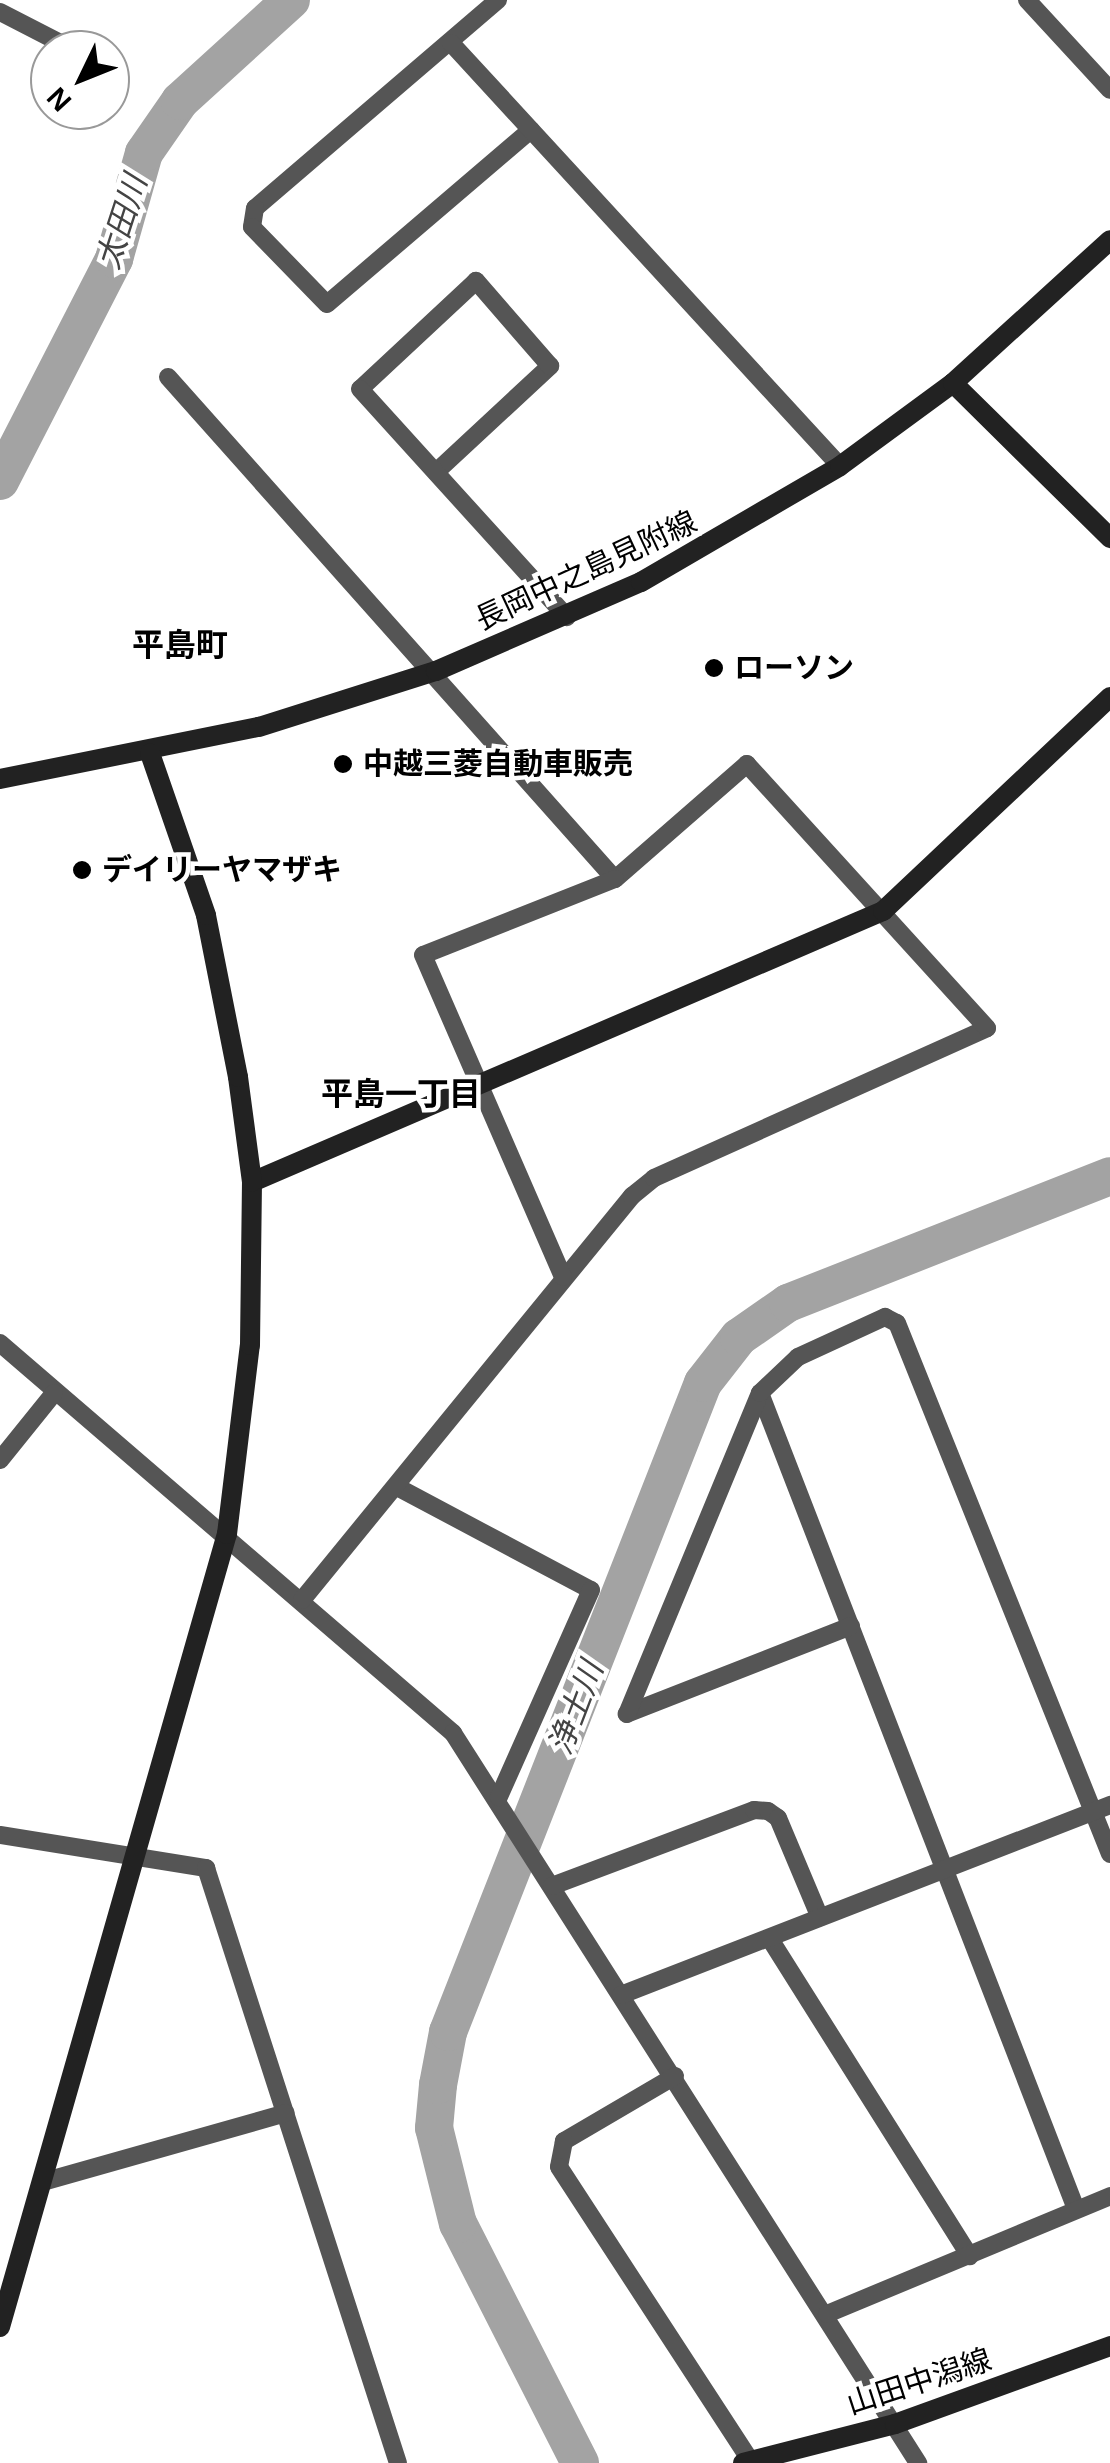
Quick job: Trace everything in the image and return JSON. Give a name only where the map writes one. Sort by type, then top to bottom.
[{"type":"street","points":[[498,0],[255,208],[252,228],[327,304],[531,130]]},
{"type":"street","points":[[1034,2],[1110,90]]},
{"type":"street","points":[[0,12],[34,30]]},
{"type":"street","points":[[451,43],[840,466]]},
{"type":"street","name":"長岡中之島見附線","points":[[0,779],[150,753],[259,728],[436,671],[566,617],[714,544],[840,466],[953,383],[1110,240]]},
{"type":"street","points":[[436,472],[550,366],[476,282],[360,389],[566,617]]},
{"type":"street","points":[[168,376],[436,671],[615,880]]},
{"type":"street","points":[[953,383],[1110,538]]},
{"type":"street","points":[[252,1182],[883,911],[1110,697]]},
{"type":"street","points":[[0,2327],[46,2181],[132,1858],[226,1534],[250,1346],[252,1182],[206,914],[150,753]]},
{"type":"street","points":[[302,1600],[400,1488],[563,1278],[654,1178],[987,1028],[747,764],[615,880],[423,955],[563,1278]]},
{"type":"street","points":[[850,1626],[626,1714],[760,1393],[774,1374],[871,1319],[897,1323],[1102,1808],[1110,1854]]},
{"type":"street","points":[[0,1343],[54,1393],[226,1534],[452,1733],[499,1798],[918,2463]]},
{"type":"street","points":[[0,1460],[54,1393]]},
{"type":"street","points":[[760,1393],[1076,2209]]},
{"type":"street","points":[[400,1488],[590,1590],[499,1798]]},
{"type":"street","points":[[621,1995],[1102,1808]]},
{"type":"street","points":[[549,1881],[754,1810],[768,1811],[778,1818],[820,1918]]},
{"type":"street","points":[[0,1835],[206,1868],[398,2463]]},
{"type":"street","points":[[770,1940],[970,2256]]},
{"type":"street","points":[[675,2076],[564,2140],[559,2167],[751,2462]]},
{"type":"street","points":[[46,2181],[286,2113]]},
{"type":"street","points":[[827,2314],[1110,2196]]},
{"type":"street","name":"山田中潟線","points":[[742,2463],[895,2424],[1110,2346]]},
{"type":"waterway","name":"太田川","points":[[0,481],[114,259],[144,153],[180,101],[291,0]]},
{"type":"waterway","name":"浄土川","points":[[580,2463],[458,2224],[434,2128],[438,2085],[448,2032],[703,1383],[739,1337],[788,1303],[1110,1176]]},
{"type":"place","name":"ローソン","points":[[714,668]]},
{"type":"place","name":"中越三菱自動車販売","points":[[343,764]]},
{"type":"place","name":"デイリーヤマザキ","points":[[82,870]]},
{"type":"district","name":"平島町","points":[[180,645]]},
{"type":"district","name":"平島一丁目","points":[[401,1094]]}]
